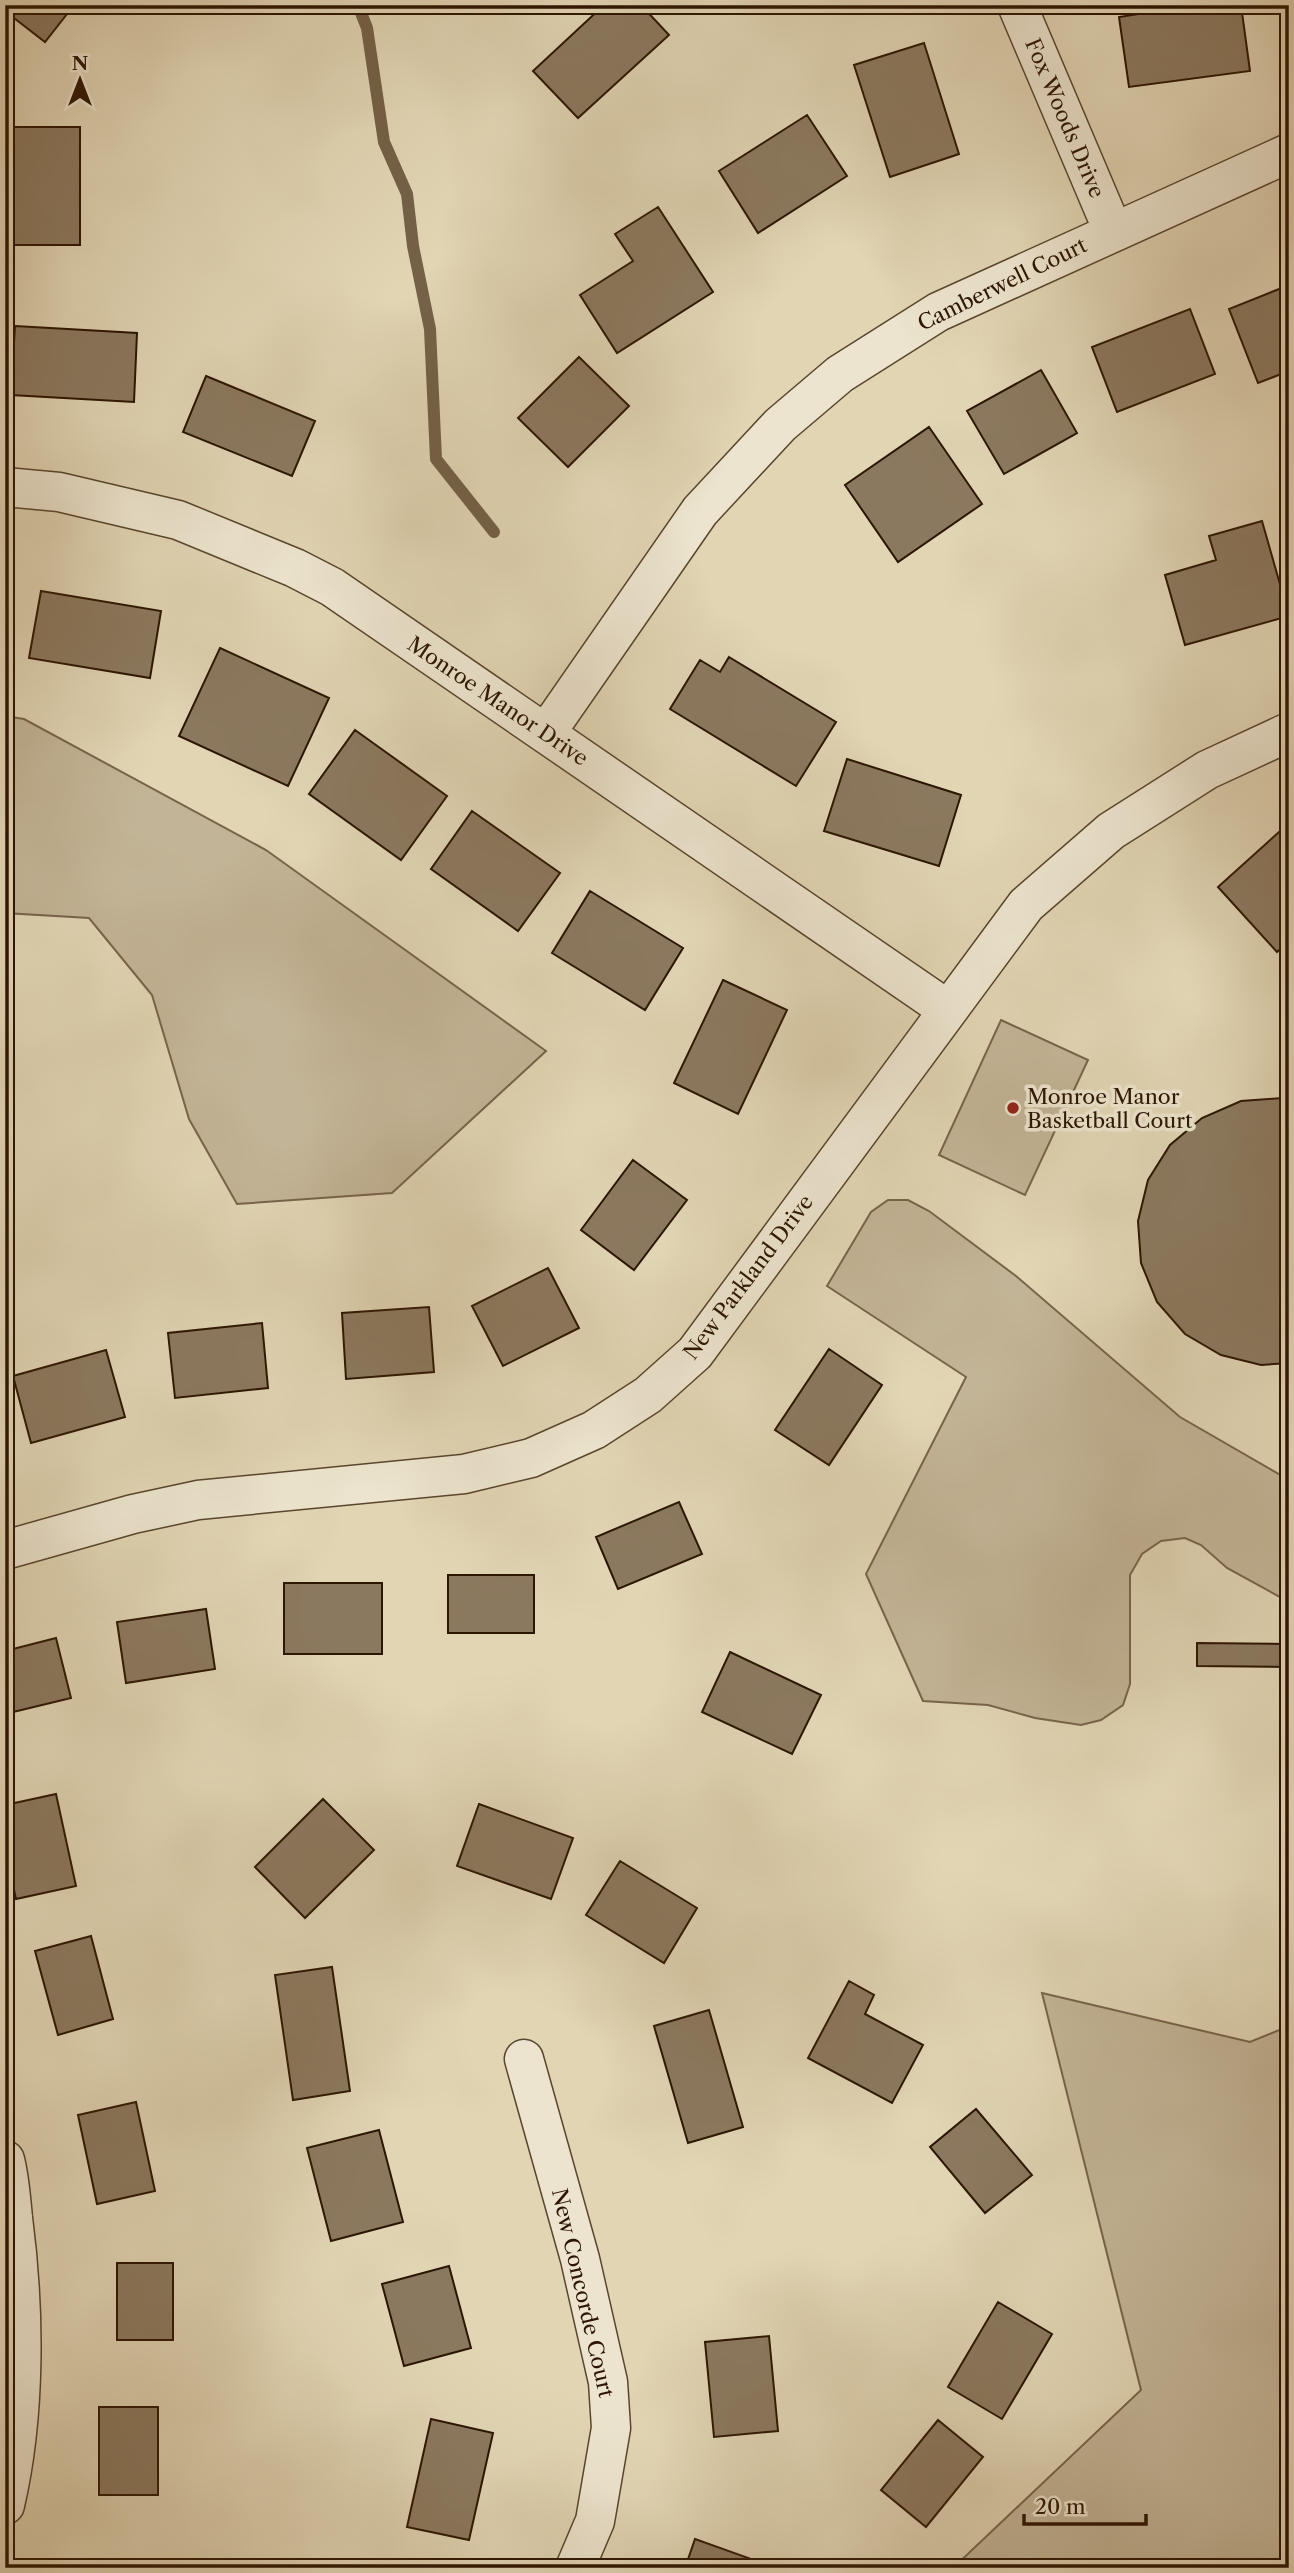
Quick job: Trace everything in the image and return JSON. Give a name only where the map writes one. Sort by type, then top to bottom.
[{"type":"street","name":"Fox Woods Drive","points":[[1017,5],[1113,231]]},
{"type":"street","name":"Camberwell Court","points":[[546,733],[700,510],[780,425],[840,374],[938,312],[1289,153]]},
{"type":"street","name":"Monroe Manor Drive","points":[[5,487],[59,492],[178,520],[295,568],[332,587],[948,1010]]},
{"type":"street","name":"New Parkland Drive","points":[[5,1549],[132,1514],[198,1500],[464,1474],[531,1458],[594,1430],[648,1395],[695,1353],[1026,905],[1111,831],[1207,770],[1289,733]]},
{"type":"street","name":"New Concorde Court","points":[[524,2059],[580,2259],[608,2382],[611,2428],[595,2521],[575,2568]]},
{"type":"street","points":[[5,2160],[19,2260],[22,2307],[19,2399],[5,2505]]},
{"type":"shaded area","points":[[5,716],[24,719],[266,850],[546,1051],[392,1193],[237,1204],[189,1119],[152,995],[89,918],[5,913]]},
{"type":"shaded area","name":"Monroe Manor Basketball Court","points":[[1001,1020],[1088,1060],[1025,1195],[939,1155]]},
{"type":"shaded area","points":[[888,1200],[908,1200],[929,1211],[1016,1276],[1180,1417],[1289,1480],[1289,1602],[1227,1568],[1201,1545],[1185,1538],[1161,1541],[1142,1554],[1130,1575],[1130,1684],[1123,1705],[1101,1720],[1081,1725],[1035,1718],[988,1705],[923,1701],[866,1574],[966,1377],[827,1286],[871,1212]]},
{"type":"shaded area","points":[[1042,1993],[1250,2042],[1289,2026],[1289,2568],[953,2568],[1141,2390]]},
{"type":"building","points":[[5,5],[74,5],[45,42],[5,11]]},
{"type":"building","points":[[604,5],[641,5],[669,35],[578,118],[533,71]]},
{"type":"building","points":[[1196,5],[1241,5],[1250,71],[1129,87],[1119,17]]},
{"type":"building","points":[[924,43],[959,154],[890,177],[854,65]]},
{"type":"building","points":[[807,115],[847,176],[758,233],[719,171]]},
{"type":"building","points":[[12,127],[80,127],[80,245],[12,245]]},
{"type":"building","points":[[658,207],[713,292],[617,353],[580,295],[633,261],[615,234]]},
{"type":"building","points":[[1289,285],[1289,371],[1258,383],[1229,309]]},
{"type":"building","points":[[1190,309],[1215,374],[1117,412],[1092,347]]},
{"type":"building","points":[[15,326],[137,333],[134,402],[11,395]]},
{"type":"building","points":[[579,357],[629,406],[568,467],[518,418]]},
{"type":"building","points":[[1041,370],[1077,433],[1004,474],[967,411]]},
{"type":"building","points":[[206,376],[315,421],[292,476],[183,432]]},
{"type":"building","points":[[929,427],[982,504],[898,562],[845,485]]},
{"type":"building","points":[[1262,521],[1289,616],[1185,645],[1165,575],[1216,560],[1209,536]]},
{"type":"building","points":[[41,591],[161,611],[150,678],[29,658]]},
{"type":"building","points":[[220,648],[329,698],[288,786],[179,736]]},
{"type":"building","points":[[729,657],[836,722],[796,786],[670,709],[700,660],[720,672]]},
{"type":"building","points":[[355,730],[447,796],[401,860],[309,794]]},
{"type":"building","points":[[847,759],[961,795],[939,866],[824,831]]},
{"type":"building","points":[[472,811],[560,873],[518,931],[431,869]]},
{"type":"building","points":[[1289,823],[1289,941],[1277,952],[1218,887]]},
{"type":"building","points":[[590,891],[683,948],[645,1010],[552,953]]},
{"type":"building","points":[[723,980],[787,1010],[738,1114],[674,1083]]},
{"type":"building","points":[[1282,1098],[1289,1100],[1289,1363],[1261,1365],[1221,1355],[1185,1334],[1157,1302],[1141,1263],[1138,1221],[1148,1180],[1170,1145],[1202,1118],[1241,1101]]},
{"type":"building","points":[[633,1160],[687,1200],[634,1270],[581,1230]]},
{"type":"building","points":[[548,1268],[579,1328],[503,1366],[472,1306]]},
{"type":"building","points":[[429,1307],[434,1372],[346,1379],[342,1313]]},
{"type":"building","points":[[262,1323],[268,1388],[175,1398],[168,1333]]},
{"type":"building","points":[[829,1349],[882,1385],[829,1465],[775,1430]]},
{"type":"building","points":[[106,1350],[125,1417],[31,1443],[13,1376]]},
{"type":"building","points":[[679,1502],[702,1554],[618,1589],[596,1537]]},
{"type":"building","points":[[448,1575],[534,1575],[534,1633],[448,1633]]},
{"type":"building","points":[[284,1583],[382,1583],[382,1654],[284,1654]]},
{"type":"building","points":[[206,1609],[215,1669],[126,1683],[117,1622]]},
{"type":"building","points":[[56,1638],[71,1698],[5,1714],[5,1651]]},
{"type":"building","points":[[1197,1643],[1289,1644],[1289,1667],[1197,1666]]},
{"type":"building","points":[[730,1652],[821,1695],[792,1754],[702,1712]]},
{"type":"building","points":[[56,1794],[76,1886],[16,1899],[5,1850],[5,1805]]},
{"type":"building","points":[[323,1799],[374,1850],[305,1918],[255,1867]]},
{"type":"building","points":[[479,1804],[573,1838],[551,1899],[457,1866]]},
{"type":"building","points":[[620,1861],[697,1908],[664,1963],[586,1915]]},
{"type":"building","points":[[91,1936],[113,2019],[58,2035],[35,1951]]},
{"type":"building","points":[[332,1967],[350,2091],[293,2100],[275,1975]]},
{"type":"building","points":[[849,1981],[874,1995],[865,2014],[923,2045],[892,2103],[808,2058]]},
{"type":"building","points":[[709,2010],[743,2127],[688,2143],[654,2026]]},
{"type":"building","points":[[136,2102],[155,2191],[97,2204],[78,2115]]},
{"type":"building","points":[[976,2109],[1032,2175],[985,2213],[930,2147]]},
{"type":"building","points":[[379,2130],[403,2222],[331,2241],[307,2148]]},
{"type":"building","points":[[117,2263],[173,2263],[173,2340],[117,2340]]},
{"type":"building","points":[[449,2266],[471,2348],[404,2366],[382,2284]]},
{"type":"building","points":[[998,2302],[1052,2334],[1002,2419],[948,2387]]},
{"type":"building","points":[[769,2336],[778,2431],[714,2437],[705,2342]]},
{"type":"building","points":[[99,2407],[158,2407],[158,2495],[99,2495]]},
{"type":"building","points":[[431,2419],[493,2433],[469,2540],[407,2527]]},
{"type":"building","points":[[938,2420],[983,2457],[926,2527],[881,2490]]},
{"type":"building","points":[[695,2539],[754,2560],[751,2568],[685,2568]]},
{"type":"waterway","points":[[358,5],[367,28],[384,142],[407,194],[413,246],[430,329],[436,459],[494,532]]},
{"type":"place","name":"Monroe Manor Basketball Court","points":[[1013,1108]]}]
